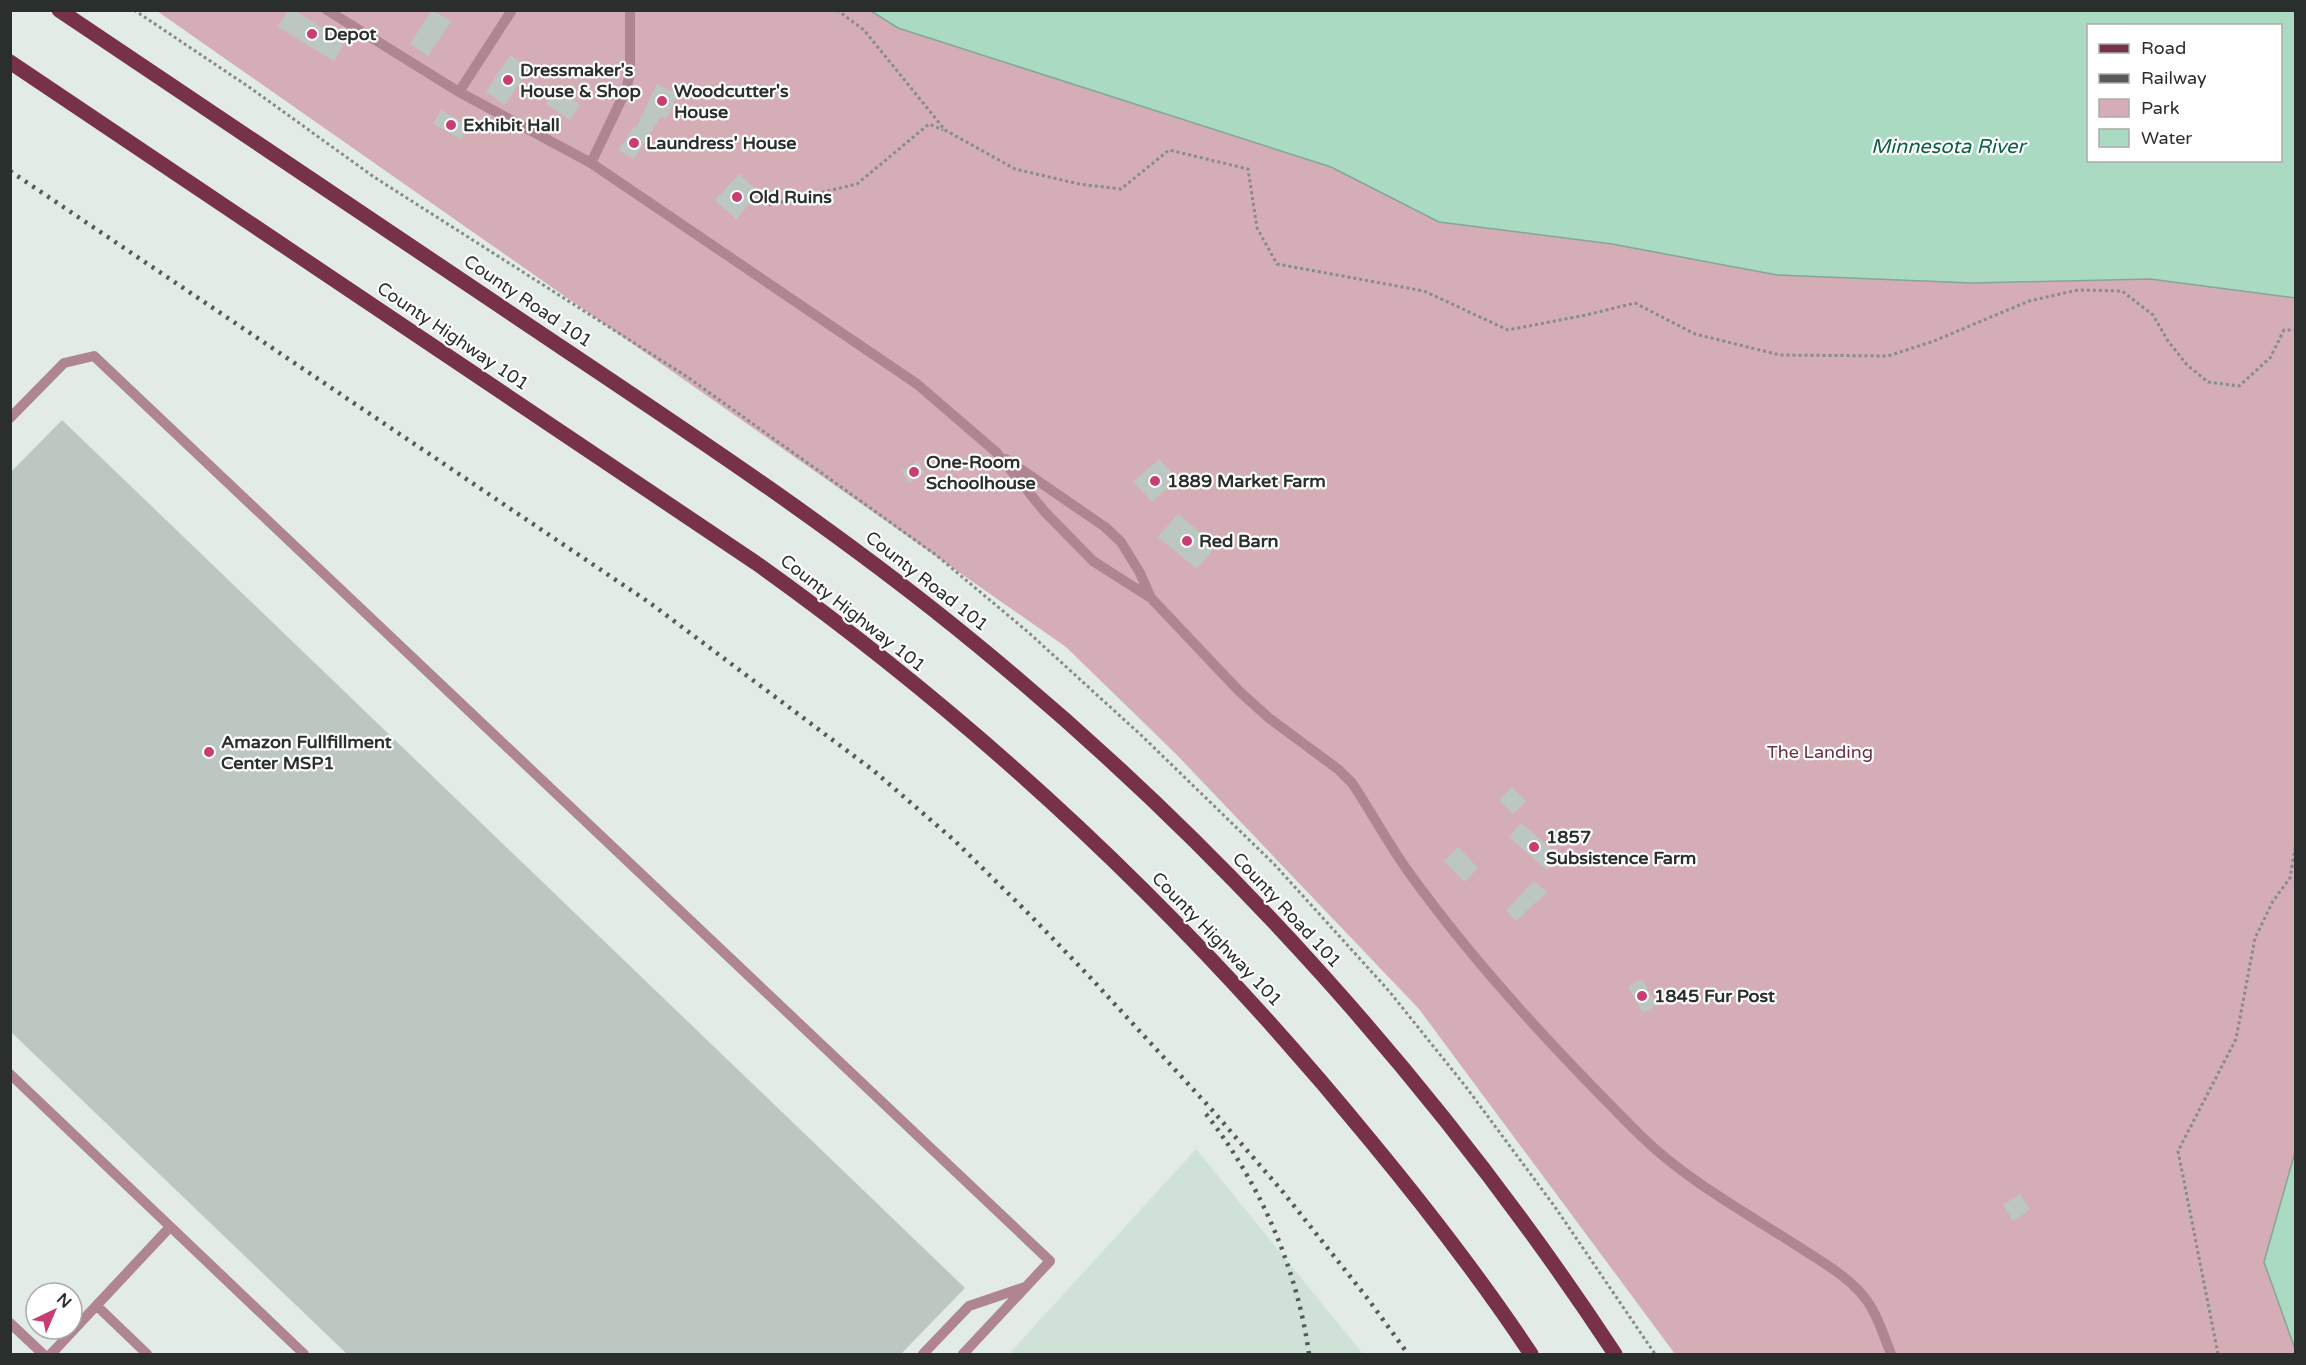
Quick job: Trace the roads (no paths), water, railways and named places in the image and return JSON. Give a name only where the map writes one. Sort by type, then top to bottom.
[{"type":"main road","name":"County Road 101","points":[[59,10],[808,515],[976,644],[1055,711],[1197,843],[1326,980],[1396,1060],[1525,1224],[1615,1354]]},
{"type":"main road","name":"County Highway 101","points":[[10,62],[756,564],[831,618],[957,720],[1049,800],[1121,867],[1276,1030],[1399,1176],[1455,1247],[1531,1354]]},
{"type":"lane","points":[[327,10],[340,14],[459,92],[591,163],[916,384],[996,452],[1105,527],[1121,542],[1152,598]]},
{"type":"lane","points":[[459,92],[512,10]]},
{"type":"lane","points":[[591,163],[626,90],[630,73],[630,10]]},
{"type":"lane","points":[[10,418],[64,363],[94,356],[1050,1261],[963,1354]]},
{"type":"lane","points":[[996,452],[1044,511],[1086,555],[1152,598],[1239,691],[1269,718],[1340,770],[1352,783],[1411,875],[1454,930],[1531,1022],[1634,1128],[1658,1152],[1681,1169],[1729,1203],[1819,1260],[1859,1291],[1877,1316],[1891,1354]]},
{"type":"lane","points":[[10,1074],[304,1354]]},
{"type":"lane","points":[[51,1354],[170,1227]]},
{"type":"lane","points":[[923,1354],[969,1306],[1026,1286]]},
{"type":"lane","points":[[97,1306],[147,1354]]},
{"type":"lane","points":[[10,1323],[43,1354]]},
{"type":"water","name":"Minnesota River","points":[[871,11],[2295,11],[2295,298],[2150,279],[1972,283],[1777,275],[1612,244],[1439,222],[1331,167],[898,28]]},
{"type":"water","points":[[2295,1152],[2296,1349],[2264,1262]]},
{"type":"railway","points":[[10,171],[650,603],[874,771],[955,841],[1029,914],[1213,1111],[1283,1192],[1368,1299],[1408,1354]]},
{"type":"railway","points":[[1206,1114],[1243,1169],[1273,1228],[1295,1290],[1309,1354]]},
{"type":"place","name":"Depot","points":[[312,34]]},
{"type":"place","name":"Dressmaker's House & Shop","points":[[508,80]]},
{"type":"place","name":"Woodcutter's House","points":[[662,101]]},
{"type":"place","name":"Exhibit Hall","points":[[451,125]]},
{"type":"place","name":"Laundress' House","points":[[634,143]]},
{"type":"place","name":"Old Ruins","points":[[737,197]]},
{"type":"place","name":"One-Room Schoolhouse","points":[[914,472]]},
{"type":"place","name":"1889 Market Farm","points":[[1155,481]]},
{"type":"place","name":"Red Barn","points":[[1187,541]]},
{"type":"place","name":"Amazon Fullfillment Center MSP1","points":[[209,752]]},
{"type":"place","name":"1857 Subsistence Farm","points":[[1534,847]]},
{"type":"place","name":"1845 Fur Post","points":[[1642,996]]},
{"type":"park label","name":"The Landing","points":[[1820,752]]}]
